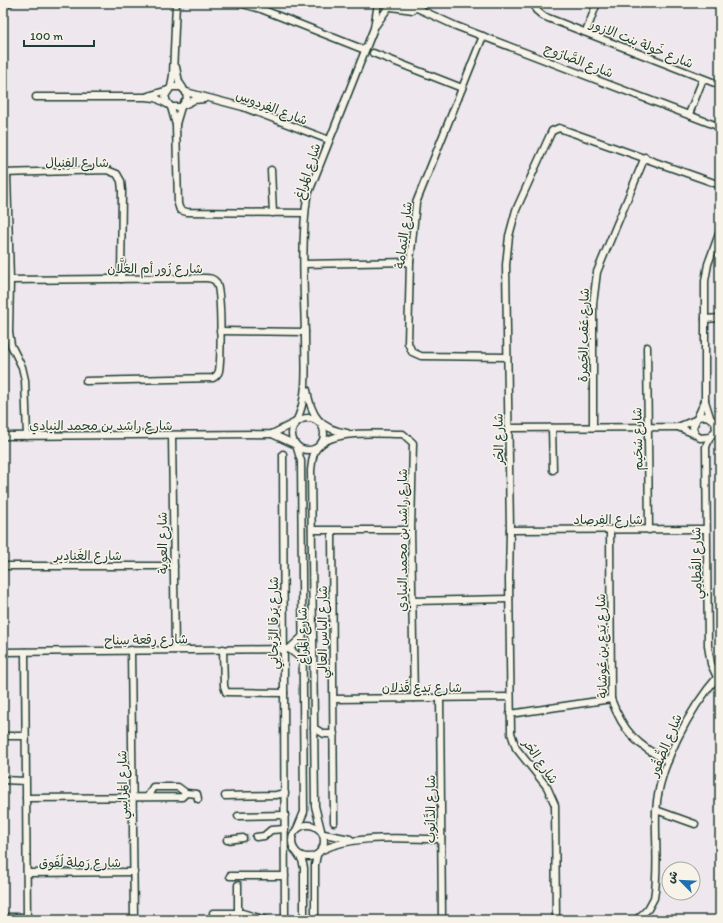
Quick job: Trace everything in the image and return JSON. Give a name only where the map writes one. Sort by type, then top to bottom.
[{"type":"street","points":[[3,5],[10,3]]},
{"type":"street","points":[[176,3],[175,60],[169,89],[165,96],[176,125],[178,204],[180,210],[187,212],[305,213]]},
{"type":"street","points":[[239,3],[261,9],[366,50]]},
{"type":"street","points":[[378,3],[382,7],[392,6]]},
{"type":"street","name":"شارع المَراغ","points":[[320,423],[310,407],[306,378],[304,264],[305,213],[312,182],[374,28],[378,3]]},
{"type":"street","name":"شارع الصَّارُوج","points":[[406,3],[430,15]]},
{"type":"street","name":"شارع خَولة بنت الازور","points":[[536,3],[536,10],[538,13],[720,85]]},
{"type":"street","points":[[586,32],[597,3]]},
{"type":"street","points":[[642,3],[648,3]]},
{"type":"street","points":[[715,3],[720,8]]},
{"type":"street","name":"شارع المَراغ","points":[[374,28],[392,6]]},
{"type":"street","name":"شارع الصَّارُوج","points":[[392,6],[407,8],[430,15],[720,127]]},
{"type":"street","name":"شارع اليَمامة","points":[[483,36],[416,203],[410,262],[408,343],[412,352],[421,356],[507,357]]},
{"type":"street","points":[[373,53],[462,88]]},
{"type":"street","points":[[175,60],[180,82],[185,90],[187,99],[182,106],[176,125]]},
{"type":"street","name":"شارع خَولة بنت الازور","points":[[689,114],[703,79]]},
{"type":"street","points":[[145,97],[177,86],[185,90]]},
{"type":"street","name":"شارع الفِردوس","points":[[185,90],[207,98],[237,105],[328,140]]},
{"type":"street","points":[[36,98],[145,97],[156,98],[170,106],[182,106]]},
{"type":"street","name":"شارع الفِردوس","points":[[182,106],[194,100],[207,98]]},
{"type":"street","name":"شارع الحُر","points":[[556,920],[555,804],[547,787],[516,748],[511,733],[506,266],[510,236],[516,210],[552,131],[563,128],[720,185]]},
{"type":"street","name":"شارع عَقب الحَمرة","points":[[594,428],[593,304],[598,272],[645,157]]},
{"type":"street","name":"شارع الفِنيال","points":[[5,174],[107,170],[117,174],[121,181],[122,191],[121,279]]},
{"type":"street","points":[[272,170],[273,213]]},
{"type":"street","points":[[5,174],[10,280],[9,332],[11,345],[22,367],[25,380],[27,436]]},
{"type":"street","points":[[710,417],[705,401],[705,319],[708,264],[720,230]]},
{"type":"street","points":[[304,264],[410,262]]},
{"type":"street","name":"شارع زُور أم الغلَّان","points":[[10,280],[212,279],[216,282],[219,290],[219,372],[213,378],[86,381]]},
{"type":"street","points":[[705,319],[720,318]]},
{"type":"street","points":[[220,331],[305,332]]},
{"type":"street","name":"شارع سُحَيم","points":[[647,347],[649,530]]},
{"type":"street","name":"شارع المَراغ","points":[[296,422],[303,404],[306,378]]},
{"type":"street","points":[[705,401],[693,427],[697,436],[706,447]]},
{"type":"street","points":[[508,428],[678,427],[704,415],[710,417],[718,423],[715,434],[697,436],[678,427]]},
{"type":"street","points":[[308,417],[320,423],[324,429],[324,437],[317,448],[306,450],[296,445],[291,434],[296,422],[308,417]]},
{"type":"street","name":"شارع راشد بن محمد النيادي","points":[[272,434],[296,422]]},
{"type":"street","name":"شارع راشد بن محمد النيادي","points":[[320,423],[333,430],[356,434]]},
{"type":"street","points":[[552,428],[553,470]]},
{"type":"street","name":"شارع راشد بن محمد النيادي","points":[[3,436],[272,434],[296,445]]},
{"type":"street","name":"شارع راشد بن محمد النيادي","points":[[321,443],[334,437],[356,434],[403,434],[413,443],[411,530],[414,698]]},
{"type":"street","name":"شارع القُطامِي","points":[[715,434],[706,447],[706,529],[708,646],[711,664],[718,675]]},
{"type":"street","name":"شارع العوية","points":[[172,435],[175,650]]},
{"type":"street","name":"شارع المَراغ","points":[[321,443],[314,452],[311,470],[315,806],[322,832]]},
{"type":"street","name":"شارع المَراغ","points":[[296,445],[301,461],[304,812],[297,829]]},
{"type":"street","name":"شارع بَرقا الرِّيحانِي","points":[[283,454],[286,649],[284,694],[286,920]]},
{"type":"street","name":"شارع الفِرصاد","points":[[510,530],[706,529]]},
{"type":"street","points":[[312,530],[411,530]]},
{"type":"street","name":"شارع الياس العالِي","points":[[332,530],[334,822]]},
{"type":"street","name":"شارع بَدع بن عُوشانة","points":[[610,530],[611,699],[619,720],[628,732],[647,750],[668,761]]},
{"type":"street","name":"شارع الغَنادِير","points":[[3,566],[174,566]]},
{"type":"street","points":[[412,601],[509,599]]},
{"type":"street","points":[[302,637],[286,649],[302,659]]},
{"type":"street","points":[[223,649],[224,686],[226,692],[284,694]]},
{"type":"street","name":"شارع رِقعة سِناح","points":[[3,652],[286,649]]},
{"type":"street","name":"شارع المَراسِي","points":[[131,650],[134,920]]},
{"type":"street","points":[[3,917],[27,918],[24,652]]},
{"type":"street","name":"شارع الصُّقُور","points":[[636,920],[652,903],[656,891],[656,810],[668,761],[687,718],[718,675]]},
{"type":"street","name":"شارع بَدع قَذلان","points":[[334,699],[510,697]]},
{"type":"street","name":"شارع الدَّانُوب","points":[[440,698],[442,920]]},
{"type":"street","points":[[510,714],[611,699]]},
{"type":"street","points":[[314,728],[326,734],[334,734]]},
{"type":"street","points":[[315,744],[318,739],[326,734]]},
{"type":"street","points":[[3,736],[25,736]]},
{"type":"street","points":[[3,780],[26,781]]},
{"type":"street","points":[[148,796],[153,787],[178,787],[186,793],[197,794],[198,799]]},
{"type":"street","points":[[26,798],[133,796],[182,797],[186,793]]},
{"type":"street","points":[[225,796],[276,795],[285,793]]},
{"type":"street","points":[[656,810],[695,824]]},
{"type":"street","points":[[238,816],[285,815]]},
{"type":"street","points":[[304,920],[304,868],[302,860],[292,843],[292,838],[297,829],[306,824],[312,824],[322,832],[354,840]]},
{"type":"street","points":[[256,837],[264,836],[271,830],[285,829]]},
{"type":"street","points":[[322,832],[324,845],[322,850]]},
{"type":"street","points":[[227,840],[243,838]]},
{"type":"street","points":[[316,920],[315,865],[317,855],[322,850],[332,845],[354,840],[441,838]]},
{"type":"street","points":[[297,852],[306,857],[317,855]]},
{"type":"street","name":"شارع رَملة لُفُوق","points":[[27,873],[134,872]]},
{"type":"street","points":[[230,876],[285,876]]},
{"type":"street","points":[[238,885],[238,913]]},
{"type":"street","points":[[221,912],[221,920]]},
{"type":"street","points":[[213,913],[238,913],[266,920]]},
{"type":"tunnel","points":[[243,838],[256,837]]}]
